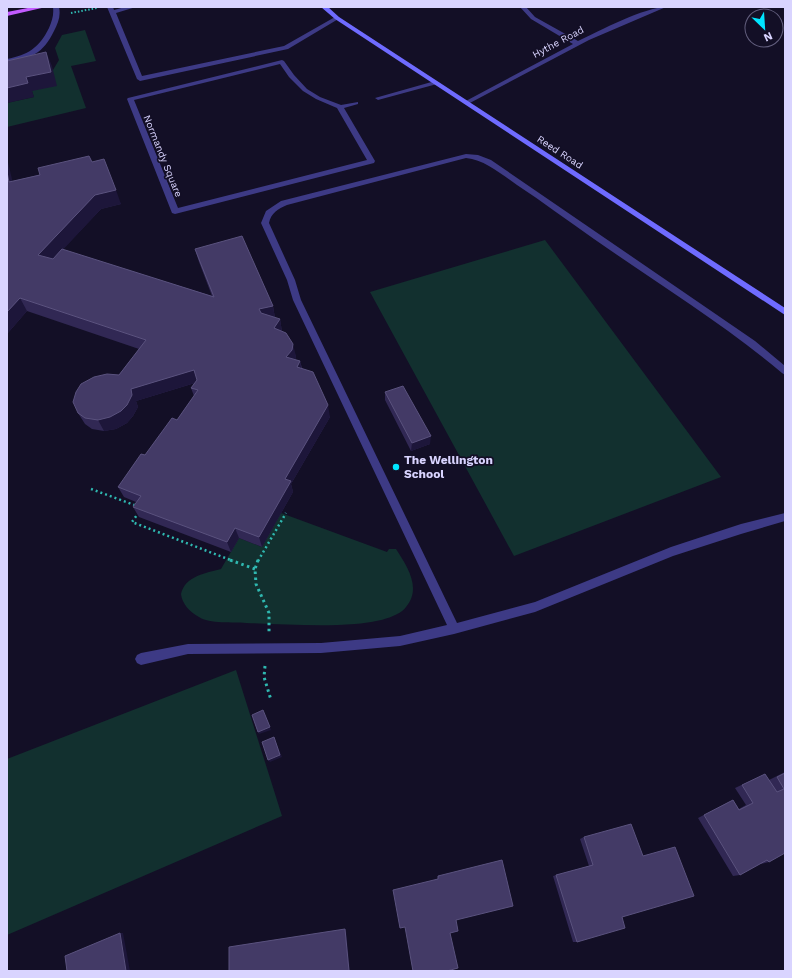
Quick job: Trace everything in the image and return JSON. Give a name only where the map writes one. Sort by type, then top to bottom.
[{"type":"main road","points":[[7,14],[43,7]]},
{"type":"main road","name":"Reed Road","points":[[324,7],[337,18],[435,83],[785,312]]},
{"type":"street","points":[[7,61],[24,57],[36,51],[45,44],[58,16],[56,7]]},
{"type":"street","points":[[133,7],[111,9],[140,80],[286,48],[337,18]]},
{"type":"street","points":[[523,7],[533,18],[577,43]]},
{"type":"street","name":"Hythe Road","points":[[466,103],[577,43],[608,28],[663,7]]},
{"type":"street","name":"Normandy Square","points":[[282,62],[291,76],[305,90],[318,98],[340,107],[371,161],[175,211],[130,99],[282,62]]},
{"type":"street","points":[[378,98],[435,83]]},
{"type":"street","points":[[340,107],[356,103]]},
{"type":"street","points":[[454,629],[297,300],[291,280],[265,223],[266,217],[274,209],[284,203],[466,156],[475,157],[488,162],[527,188],[664,284],[752,342],[785,371]]},
{"type":"street","points":[[141,659],[188,649],[321,648],[400,641],[454,629],[535,607],[671,552],[741,529],[785,517]]},
{"type":"path","points":[[91,489],[141,508],[132,522],[255,569]]},
{"type":"path","points":[[119,500],[124,493]]},
{"type":"path","points":[[268,635],[269,613],[256,584],[255,569],[258,559],[286,513]]},
{"type":"path","points":[[265,664],[264,677],[271,700]]},
{"type":"green space","points":[[85,30],[96,61],[71,66],[86,108],[7,127],[7,103],[34,97],[32,91],[53,70],[59,60],[55,48],[62,35]]},
{"type":"green space","points":[[545,240],[721,477],[514,556],[370,292]]},
{"type":"green space","points":[[281,513],[387,552],[389,549],[396,549],[411,577],[413,592],[411,600],[402,611],[382,620],[341,625],[215,622],[203,619],[190,610],[183,601],[181,594],[187,583],[197,576],[221,569],[239,538],[262,547]]},
{"type":"green space","points":[[236,670],[282,816],[7,935],[7,759]]},
{"type":"building","points":[[46,52],[51,72],[26,77],[28,83],[7,88],[7,61]]},
{"type":"building","points":[[89,156],[92,162],[104,159],[116,190],[95,195],[38,255],[53,259],[62,249],[214,297],[195,249],[242,236],[273,306],[259,309],[261,313],[280,319],[274,328],[286,333],[293,344],[292,350],[286,357],[300,361],[297,367],[313,372],[328,405],[285,479],[291,481],[259,537],[235,528],[227,542],[133,507],[141,496],[118,487],[141,454],[145,455],[172,418],[177,420],[198,390],[191,388],[197,380],[194,370],[131,389],[132,395],[127,405],[121,411],[110,417],[98,420],[85,418],[78,413],[73,402],[76,392],[81,384],[94,377],[107,374],[119,375],[146,340],[20,298],[7,312],[7,172],[9,182],[40,175],[38,168]]},
{"type":"building","points":[[403,386],[431,436],[412,443],[385,392]]},
{"type":"building","points":[[263,710],[270,727],[258,732],[252,715]]},
{"type":"building","points":[[274,737],[280,755],[268,760],[262,742]]},
{"type":"building","points":[[785,773],[785,853],[769,862],[767,860],[740,875],[704,815],[733,800],[739,810],[753,803],[742,785],[765,774],[777,792],[784,789],[777,777]]},
{"type":"building","points":[[631,824],[643,856],[675,847],[694,896],[622,917],[625,928],[577,942],[556,875],[593,865],[584,837]]},
{"type":"building","points":[[502,860],[513,906],[456,920],[458,931],[450,933],[458,968],[447,971],[413,971],[405,927],[400,928],[393,890],[438,879],[438,876]]},
{"type":"building","points":[[345,929],[349,971],[229,971],[229,947]]},
{"type":"building","points":[[120,933],[126,971],[67,971],[65,956]]},
{"type":"place","name":"The Wellington School","points":[[396,467]]}]
